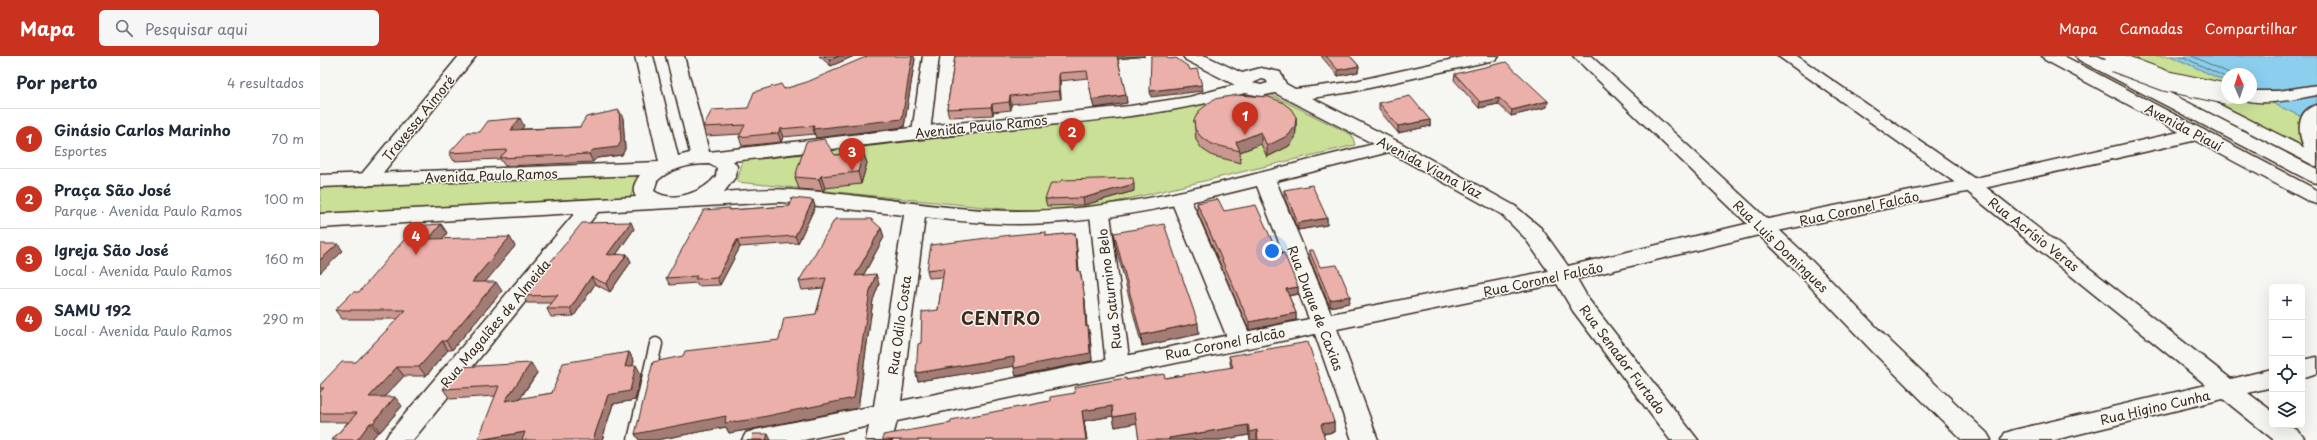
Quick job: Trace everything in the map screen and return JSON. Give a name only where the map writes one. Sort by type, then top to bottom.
[{"type":"street","name":"Travessa Aimoré","points":[[367,180],[468,56]]},
{"type":"street","points":[[921,132],[931,56]]},
{"type":"street","points":[[1192,56],[1261,91],[1276,85],[1351,88],[1490,56]]},
{"type":"street","name":"Avenida Viana Vaz","points":[[1224,56],[1508,210],[1533,233],[1563,275]]},
{"type":"street","name":"Rua Luis Domingues","points":[[1581,56],[1763,227],[1978,440]]},
{"type":"street","name":"Rua Acrísio Veras","points":[[1786,56],[1971,185],[2269,423]]},
{"type":"street","name":"Avenida Piauí","points":[[2051,56],[2317,198]]},
{"type":"street","name":"Avenida Piauí","points":[[2085,56],[2317,177]]},
{"type":"street","points":[[2111,58],[2167,84],[2161,85],[2312,164],[2317,162]]},
{"type":"street","points":[[2111,58],[2166,81],[2221,93]]},
{"type":"street","points":[[661,202],[647,197],[643,188],[649,178],[666,166],[646,65],[677,61],[707,158],[727,166],[728,172],[726,178],[713,190],[685,201]]},
{"type":"street","name":"Avenida Paulo Ramos","points":[[320,181],[666,166],[707,158],[921,132],[1160,108],[1205,100],[1245,84]]},
{"type":"street","points":[[2257,96],[2278,96],[2317,90]]},
{"type":"street","points":[[2317,111],[2307,130],[2310,144],[2317,154]]},
{"type":"street","name":"Rua Coronel Falcão","points":[[755,440],[1563,275],[1763,227],[1971,185],[2197,134]]},
{"type":"street","points":[[320,221],[792,196],[915,210],[1001,217],[1046,217],[1100,214],[1180,198],[1392,146]]},
{"type":"street","name":"Rua Duque de Caxias","points":[[1264,177],[1323,324],[1365,440]]},
{"type":"street","points":[[1180,198],[1240,340]]},
{"type":"street","name":"Rua Magalães de Almeida","points":[[398,440],[592,206]]},
{"type":"street","name":"Rua Odilo Costa","points":[[879,440],[886,414],[915,210]]},
{"type":"street","name":"Rua Saturnino Belo","points":[[1100,214],[1118,365]]},
{"type":"street","name":"Rua Senador Furtado","points":[[1563,275],[1585,311],[1685,440]]},
{"type":"street","points":[[2305,368],[2317,365]]},
{"type":"street","name":"Rua Higino Cunha","points":[[2014,440],[2269,379]]},
{"type":"street","name":"Rua Acrísio Veras","points":[[2276,428],[2292,440]]},
{"type":"lane","points":[[634,440],[656,344]]},
{"type":"green space","points":[[2115,56],[2171,56],[2221,79],[2221,104],[2257,104],[2257,96],[2317,124],[2317,161]]},
{"type":"green space","points":[[1250,93],[1270,94],[1352,135],[1355,145],[1099,206],[1048,211],[1004,209],[737,182],[743,159],[1166,112]]},
{"type":"green space","points":[[650,169],[634,186],[630,199],[592,198],[320,216],[320,186],[351,187],[612,174]]},
{"type":"water","points":[[2171,56],[2317,56],[2317,124],[2257,96],[2257,68],[2221,68],[2221,79]]},
{"type":"building","points":[[824,56],[839,56],[829,60]]},
{"type":"building","points":[[868,56],[912,56],[902,119],[813,129],[814,126],[780,129],[778,133],[739,137],[745,125],[703,127],[712,110],[748,108],[754,92],[781,84],[784,89],[807,82]]},
{"type":"building","points":[[955,56],[1117,56],[1126,95],[1092,100],[1087,71],[1059,73],[1059,91],[1010,96],[1009,102],[992,104],[991,107],[947,109]]},
{"type":"building","points":[[1151,56],[1167,56],[1168,59],[1176,58],[1189,67],[1190,70],[1197,69],[1202,85],[1150,91]]},
{"type":"building","points":[[1326,56],[1350,56],[1359,66],[1338,70]]},
{"type":"building","points":[[1506,62],[1548,101],[1512,110],[1499,98],[1480,102],[1455,74]]},
{"type":"building","points":[[1237,95],[1269,97],[1282,102],[1291,109],[1296,117],[1295,126],[1289,135],[1267,146],[1261,132],[1236,142],[1240,151],[1212,144],[1201,137],[1195,129],[1194,120],[1199,111],[1214,99]]},
{"type":"building","points":[[1410,96],[1430,120],[1398,126],[1379,103]]},
{"type":"building","points":[[619,110],[621,141],[618,147],[593,150],[589,154],[500,158],[507,150],[449,153],[468,132],[480,132],[488,121],[520,118],[511,130],[580,127],[586,117]]},
{"type":"building","points":[[824,139],[835,155],[863,152],[858,172],[821,176],[819,179],[795,177],[806,142]]},
{"type":"building","points":[[1133,178],[1134,184],[1083,198],[1045,199],[1051,183],[1058,183],[1062,180]]},
{"type":"building","points":[[1312,185],[1327,218],[1298,223],[1284,190]]},
{"type":"building","points":[[792,198],[813,200],[795,236],[737,240],[717,278],[695,279],[697,276],[666,278],[704,210],[790,206]]},
{"type":"building","points":[[1218,199],[1224,211],[1256,205],[1278,254],[1284,253],[1298,287],[1286,289],[1296,313],[1249,322],[1197,203]]},
{"type":"building","points":[[835,219],[871,219],[881,228],[855,276],[876,274],[870,291],[854,398],[748,420],[725,423],[726,416],[635,434],[653,362],[683,356],[685,351],[779,340],[784,318],[816,314],[826,278],[799,281]]},
{"type":"building","points":[[631,222],[607,255],[627,254],[606,284],[591,277],[570,309],[547,309],[558,295],[523,296],[582,223]]},
{"type":"building","points":[[441,224],[429,239],[510,237],[472,282],[496,282],[446,341],[442,341],[419,367],[397,367],[369,397],[395,397],[373,423],[370,423],[357,440],[332,440],[357,413],[320,413],[320,392],[324,388],[320,388],[320,385],[342,362],[356,362],[406,310],[335,310],[353,292],[359,292],[416,226]]},
{"type":"building","points":[[1164,224],[1198,323],[1141,335],[1114,233]]},
{"type":"building","points":[[1046,232],[1046,236],[1075,233],[1078,271],[1080,271],[1084,292],[1086,327],[1088,326],[1090,353],[1014,368],[1014,357],[916,373],[918,344],[921,343],[922,312],[938,310],[944,268],[927,270],[931,245]]},
{"type":"building","points":[[320,244],[338,244],[320,260]]},
{"type":"building","points":[[1309,250],[1313,250],[1320,267],[1337,265],[1350,296],[1330,300]]},
{"type":"building","points":[[1308,342],[1334,422],[1321,424],[1325,440],[1258,440],[1257,430],[1250,432],[1248,425],[1169,438],[1169,440],[1139,440],[1135,413],[1113,417],[1112,406],[1082,411],[1086,440],[883,440],[883,435],[951,423],[951,420],[1050,401],[1050,397],[1075,393],[1074,387],[1126,378],[1126,380],[1164,374],[1165,378],[1233,367],[1229,356]]},
{"type":"building","points":[[629,352],[625,367],[636,365],[630,391],[608,395],[593,440],[522,440],[525,432],[478,440],[499,386],[443,389],[460,367],[531,363],[505,401],[552,393],[563,363]]},
{"type":"building","points":[[753,434],[768,434],[766,440],[752,440]]},
{"type":"building","points":[[842,437],[842,440],[824,440]]},
{"type":"place","name":"Ginásio Carlos Marinho","points":[[1245,135]]},
{"type":"place","name":"Praça São José","points":[[1072,151]]},
{"type":"place","name":"Igreja São José","points":[[852,171]]},
{"type":"place","name":"SAMU 192","points":[[416,255]]},
{"type":"district","name":"CENTRO","points":[[1001,318]]}]
